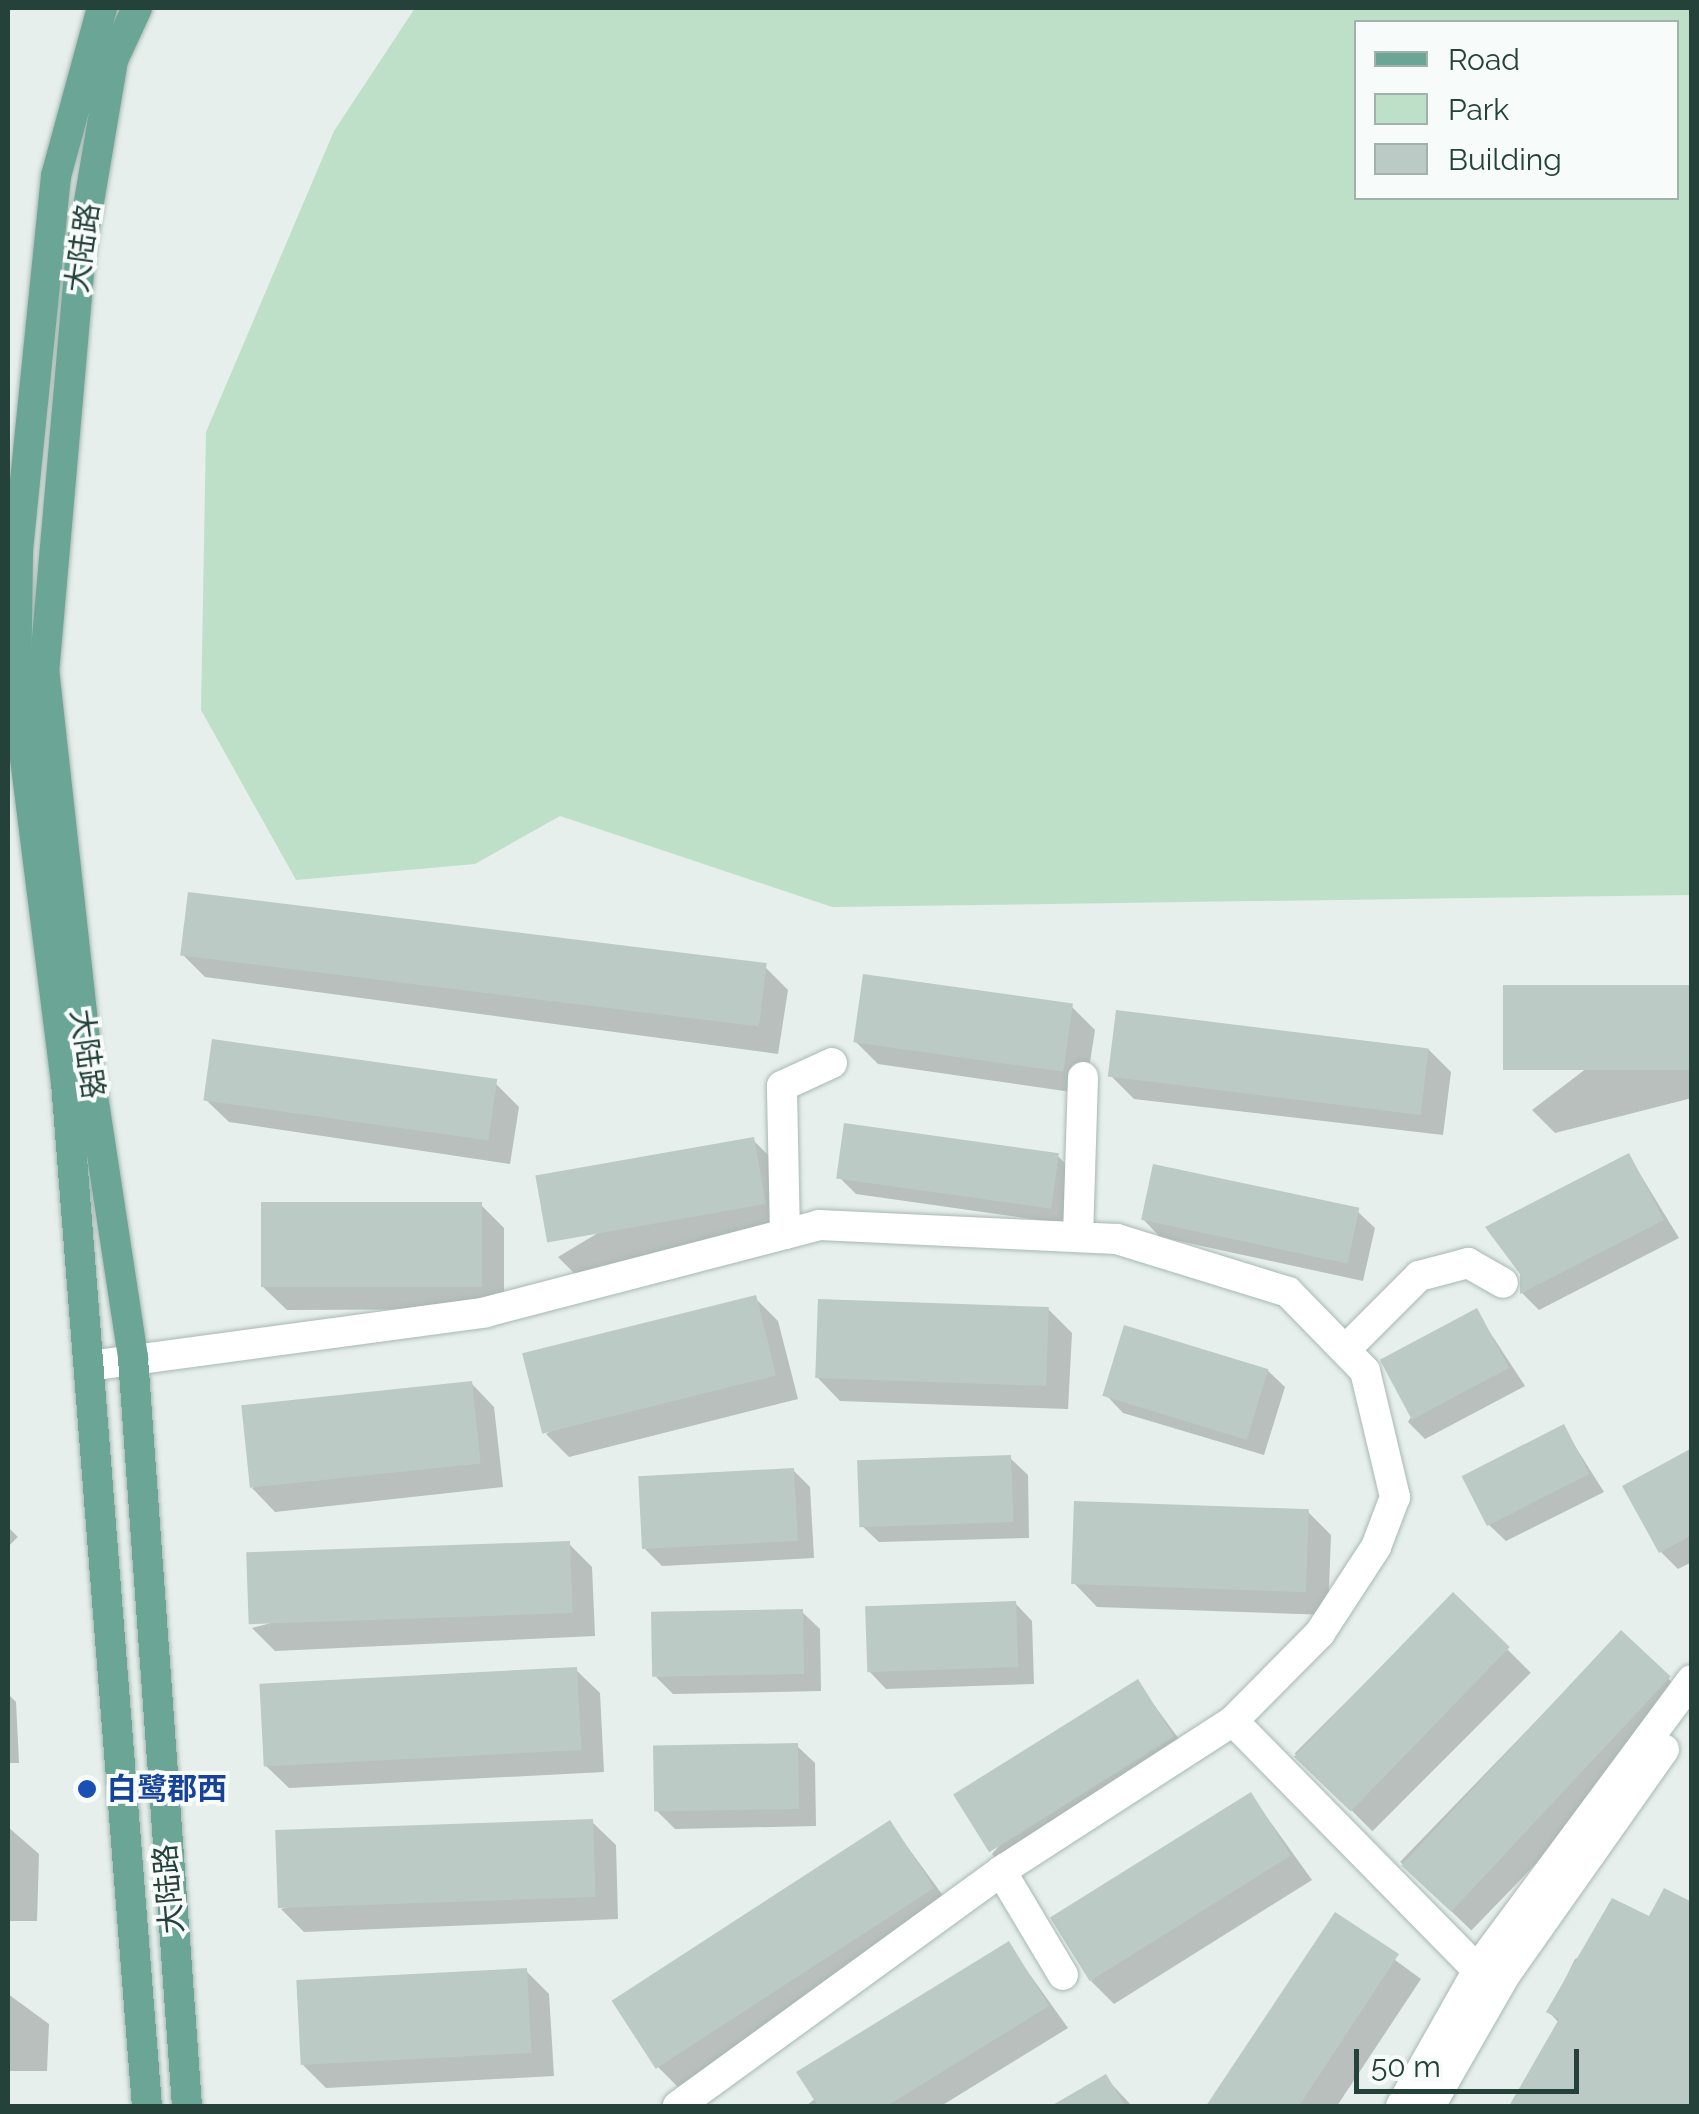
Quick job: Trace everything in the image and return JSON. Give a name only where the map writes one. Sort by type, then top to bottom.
[{"type":"main road","name":"大陆路","points":[[102,8],[84,48],[56,176],[24,551],[47,588],[44,669],[61,848],[133,1358],[187,2106]]},
{"type":"main road","name":"大陆路","points":[[137,8],[113,60],[24,551],[12,591],[16,687],[66,1082],[147,2106]]},
{"type":"street","points":[[12,591],[47,588]]},
{"type":"street","points":[[785,1234],[782,1086],[832,1062]]},
{"type":"street","points":[[1078,1237],[1083,1076]]},
{"type":"street","points":[[89,1366],[486,1312],[820,1224],[1117,1239],[1288,1292],[1364,1371],[1396,1496],[1376,1547],[1320,1633],[1233,1722],[1001,1871],[678,2106]]},
{"type":"street","points":[[1344,1350],[1419,1276],[1468,1263],[1503,1283]]},
{"type":"street","points":[[1400,2106],[1478,1970],[1692,1680]]},
{"type":"street","points":[[1430,2106],[1505,1975],[1692,1712]]},
{"type":"street","points":[[1233,1722],[1478,1970]]},
{"type":"street","points":[[1001,1871],[1063,1975]]},
{"type":"green space","points":[[415,8],[1691,8],[1691,895],[832,907],[560,816],[475,864],[296,880],[201,710],[206,432],[334,131]]},
{"type":"building","points":[[188,892],[767,963],[759,1027],[180,956]]},
{"type":"building","points":[[863,974],[1073,1004],[1063,1072],[853,1042]]},
{"type":"building","points":[[1503,985],[1692,985],[1692,1070],[1503,1070]]},
{"type":"building","points":[[1116,1010],[1429,1048],[1420,1115],[1108,1077]]},
{"type":"building","points":[[212,1039],[497,1079],[489,1140],[203,1100]]},
{"type":"building","points":[[844,1123],[1059,1153],[1051,1209],[836,1178]]},
{"type":"building","points":[[754,1137],[766,1204],[547,1243],[535,1176]]},
{"type":"building","points":[[1629,1153],[1664,1220],[1520,1294],[1520,1274],[1485,1227]]},
{"type":"building","points":[[1153,1164],[1359,1208],[1348,1264],[1141,1220]]},
{"type":"building","points":[[261,1202],[482,1202],[482,1287],[261,1287]]},
{"type":"building","points":[[756,1295],[776,1376],[542,1434],[522,1353]]},
{"type":"building","points":[[818,1299],[1049,1307],[1046,1386],[815,1378]]},
{"type":"building","points":[[1477,1308],[1509,1368],[1412,1420],[1380,1360]]},
{"type":"building","points":[[1124,1325],[1268,1369],[1247,1440],[1102,1396]]},
{"type":"building","points":[[472,1381],[481,1464],[250,1488],[241,1405]]},
{"type":"building","points":[[1564,1424],[1589,1474],[1487,1526],[1462,1476]]},
{"type":"building","points":[[1692,1448],[1692,1535],[1659,1553],[1622,1486]]},
{"type":"building","points":[[1011,1455],[1013,1522],[859,1527],[857,1460]]},
{"type":"building","points":[[794,1468],[798,1541],[642,1549],[638,1476]]},
{"type":"building","points":[[1074,1501],[1309,1509],[1306,1592],[1071,1584]]},
{"type":"building","points":[[570,1541],[573,1613],[249,1624],[246,1552]]},
{"type":"building","points":[[1453,1592],[1510,1647],[1351,1812],[1294,1757]]},
{"type":"building","points":[[1016,1601],[1018,1667],[867,1672],[865,1606]]},
{"type":"building","points":[[803,1609],[804,1674],[652,1677],[651,1612]]},
{"type":"building","points":[[1621,1630],[1671,1676],[1451,1912],[1401,1865]]},
{"type":"building","points":[[577,1667],[581,1750],[264,1767],[259,1684]]},
{"type":"building","points":[[1138,1679],[1174,1737],[989,1852],[953,1795]]},
{"type":"building","points":[[798,1743],[799,1809],[654,1812],[653,1746]]},
{"type":"building","points":[[1251,1792],[1291,1856],[1090,1981],[1050,1918]]},
{"type":"building","points":[[593,1819],[596,1897],[278,1908],[275,1830]]},
{"type":"building","points":[[890,1820],[934,1888],[656,2069],[612,2001]]},
{"type":"building","points":[[1664,1888],[1692,1902],[1692,2106],[1509,2106],[1559,2019],[1546,2012],[1612,1898],[1649,1916]]},
{"type":"building","points":[[1335,1912],[1399,1954],[1299,2106],[1206,2106]]},
{"type":"building","points":[[1009,1941],[1049,2006],[887,2106],[818,2106],[796,2072]]},
{"type":"building","points":[[527,1968],[531,2053],[301,2065],[296,1980]]},
{"type":"building","points":[[1106,2074],[1125,2106],[1051,2106]]},
{"type":"place","name":"白鹭郡西","points":[[87,1789]]}]
